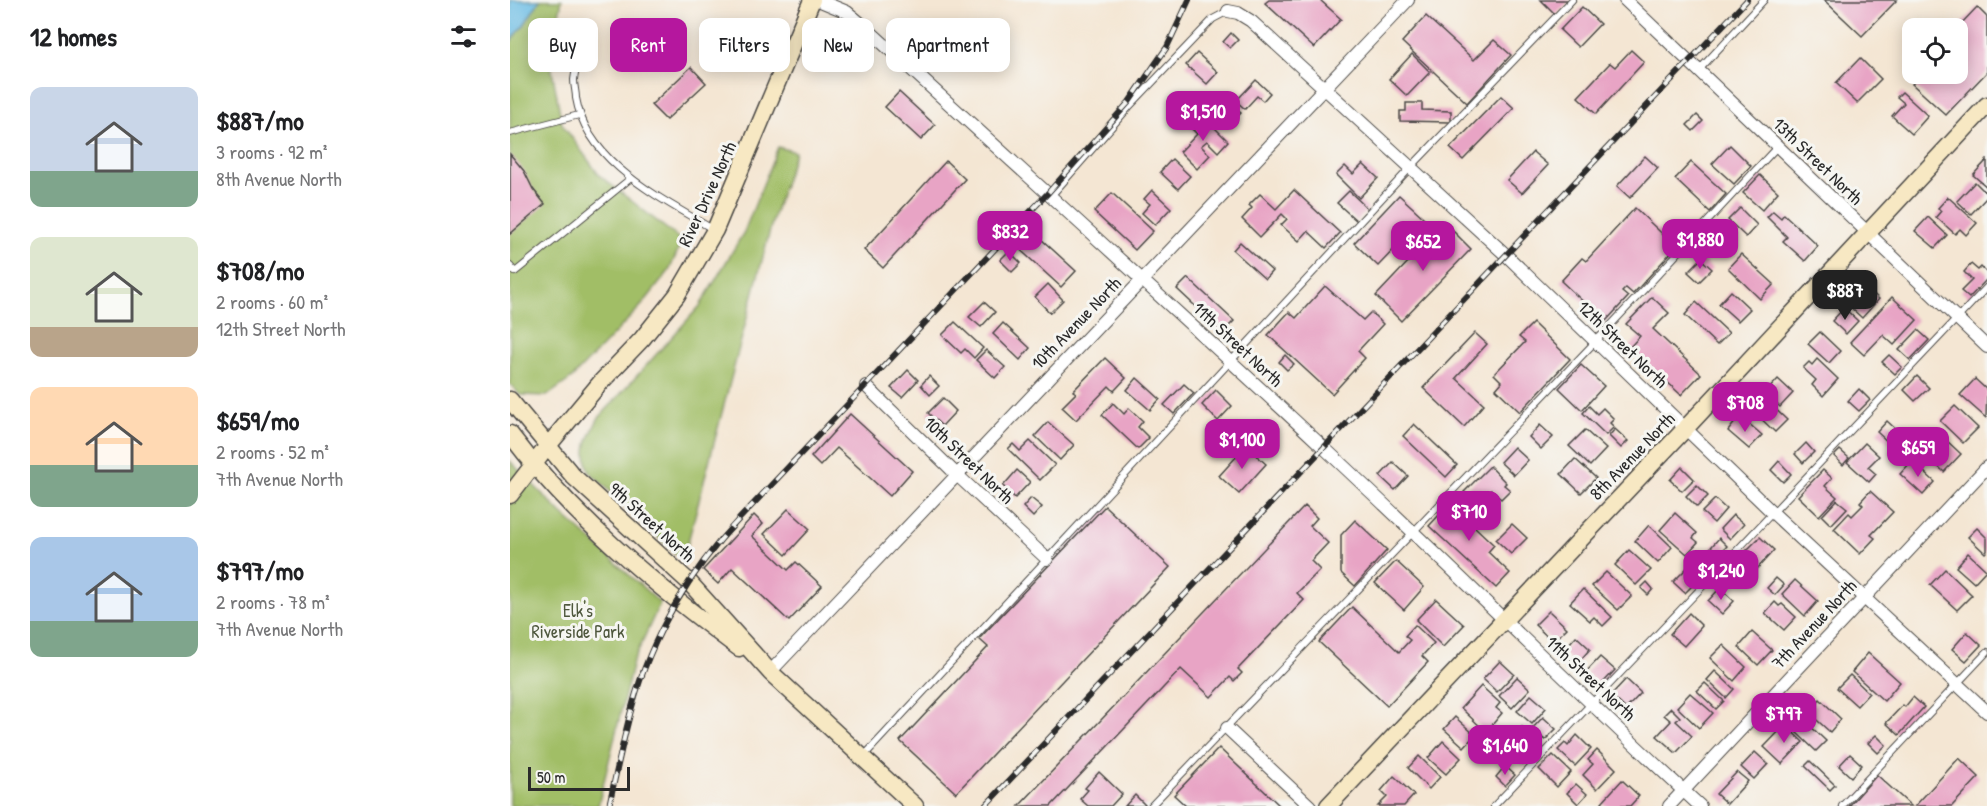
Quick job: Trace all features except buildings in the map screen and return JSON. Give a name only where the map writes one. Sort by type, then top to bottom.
[{"type":"main road","name":"River Drive North","points":[[510,495],[601,382],[642,339],[676,296],[715,230],[812,0]]},
{"type":"main road","name":"8th Avenue North","points":[[1329,806],[1987,105]]},
{"type":"main road","name":"9th Street North","points":[[510,400],[573,476],[689,582],[770,672],[915,806]]},
{"type":"main road","name":"9th Street North","points":[[510,435],[533,465],[579,513],[677,602],[770,672]]},
{"type":"street","name":"11th Street North","points":[[818,0],[847,12],[856,19],[1142,280],[1700,806]]},
{"type":"street","name":"10th Avenue North","points":[[770,672],[1408,0]]},
{"type":"street","name":"13th Street North","points":[[1625,0],[1987,348]]},
{"type":"street","name":"12th Street North","points":[[1228,11],[1238,13],[1251,21],[1411,167],[1506,255],[1772,512],[1987,712]]},
{"type":"street","name":"10th Street North","points":[[866,386],[1047,559]]},
{"type":"street","name":"7th Avenue North","points":[[1669,806],[1987,467]]},
{"type":"street","points":[[1227,728],[1310,806]]},
{"type":"lane","points":[[862,757],[1411,167],[1572,0]]},
{"type":"lane","points":[[1699,70],[1764,0]]},
{"type":"lane","points":[[1050,197],[1129,107],[1213,19],[1228,11]]},
{"type":"lane","points":[[576,72],[574,82],[579,115],[589,134],[612,162],[631,178],[715,230]]},
{"type":"lane","points":[[510,134],[579,115]]},
{"type":"lane","points":[[1151,806],[1595,342],[1777,147]]},
{"type":"lane","points":[[510,266],[515,272],[631,178]]},
{"type":"lane","points":[[1494,806],[1987,287]]},
{"type":"lane","points":[[1842,806],[1987,652]]},
{"type":"green space","points":[[540,0],[562,0],[558,18],[528,18]]},
{"type":"green space","points":[[528,19],[528,72],[552,72],[562,124],[599,175],[682,241],[669,271],[642,305],[572,378],[547,396],[520,395],[510,384],[510,42]]},
{"type":"green space","points":[[778,147],[795,152],[774,215],[683,561],[589,471],[586,456],[587,444],[598,419],[700,306],[744,232]]},
{"type":"green space","name":"Elk's Riverside Park","points":[[510,461],[561,513],[660,603],[633,662],[598,806],[510,806]]},
{"type":"water","points":[[510,0],[540,0],[524,25],[510,42]]},
{"type":"railway","points":[[609,806],[640,681],[661,630],[689,582],[740,518],[1047,194],[1129,102],[1167,47],[1189,0]]},
{"type":"railway","points":[[985,806],[1747,0]]}]
